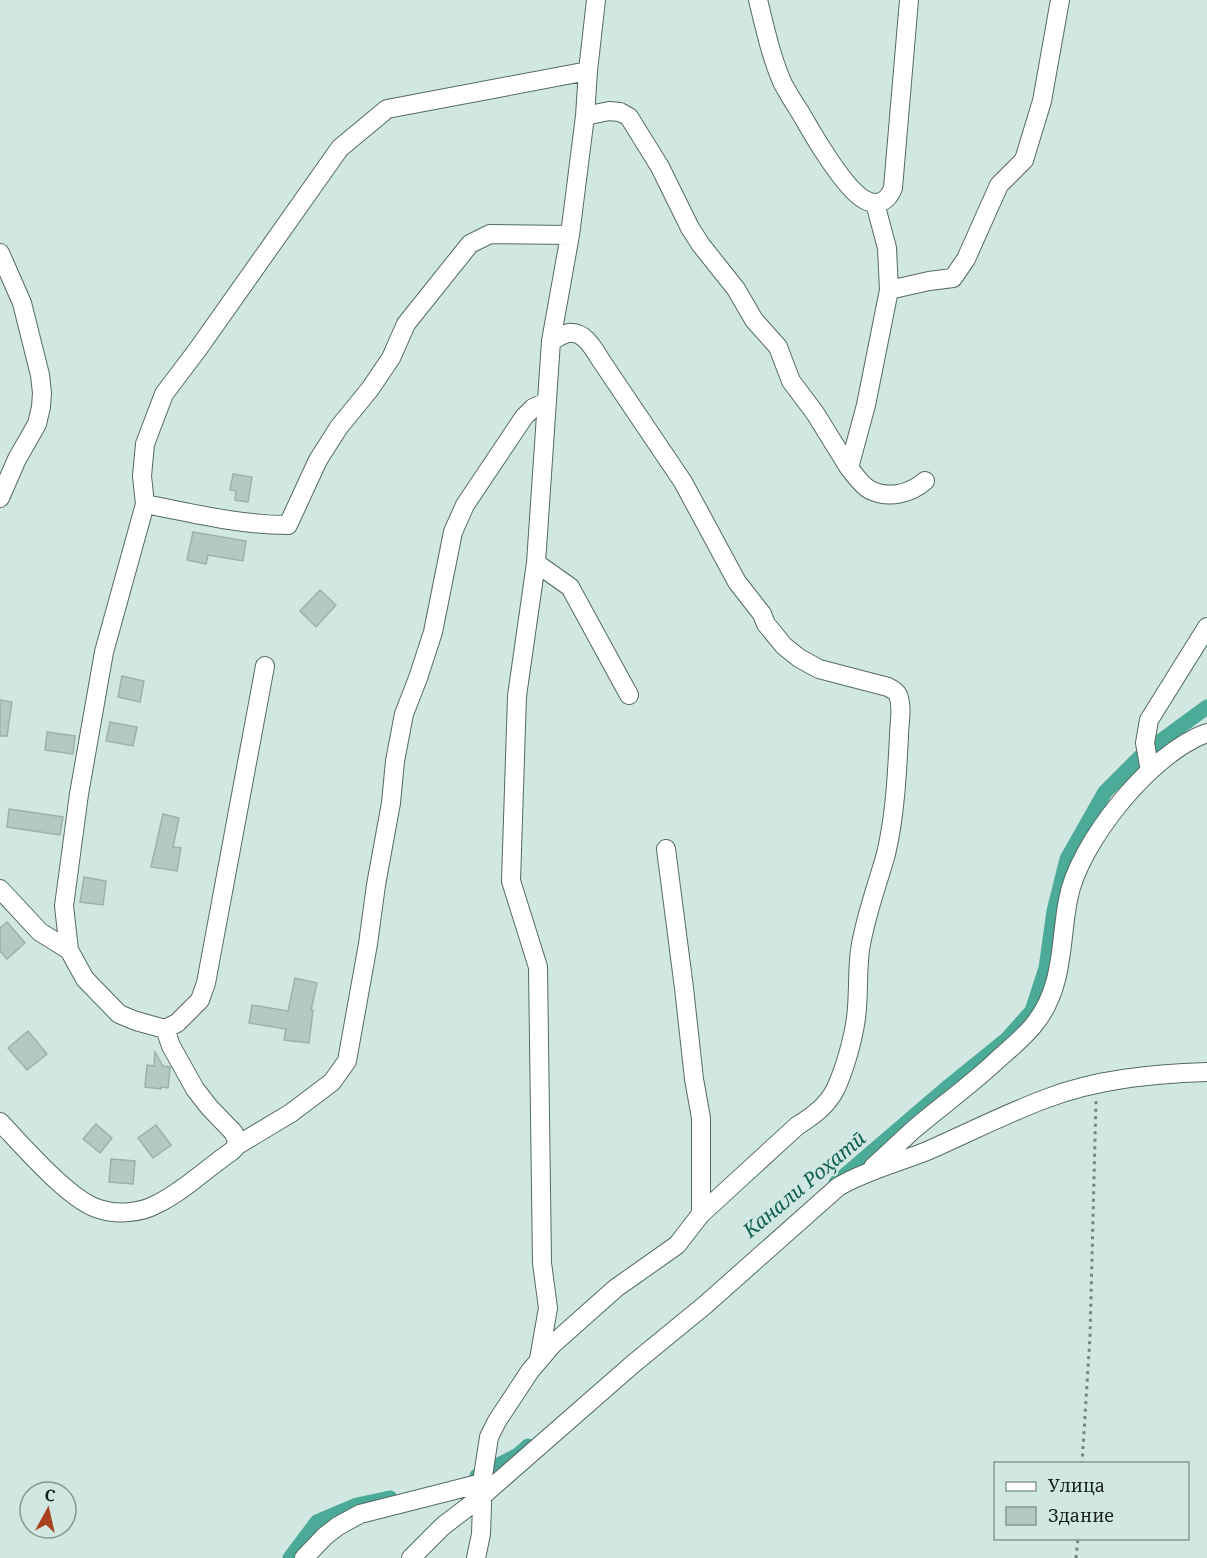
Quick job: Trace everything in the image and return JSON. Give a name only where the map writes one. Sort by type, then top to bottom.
[{"type":"street","points":[[538,1361],[548,1308],[542,1263],[538,967],[511,881],[517,696],[536,563],[551,341],[570,235],[585,116],[596,0]]},
{"type":"street","points":[[758,0],[783,84],[825,154],[852,190],[865,200],[875,203],[884,202],[890,196],[893,188],[909,0]]},
{"type":"street","points":[[889,290],[953,278],[966,258],[999,185],[1024,160],[1042,101],[1060,0]]},
{"type":"street","points":[[265,666],[206,983],[200,1000],[177,1023],[165,1029],[136,1021],[119,1014],[85,979],[69,950],[64,906],[79,794],[104,652],[145,504],[142,476],[145,444],[164,394],[340,148],[387,109],[588,71]]},
{"type":"street","points":[[585,116],[609,111],[620,112],[629,117],[660,166],[690,228],[735,289],[754,320],[778,347],[791,381],[815,413],[849,468],[869,489],[892,495],[915,489],[925,481]]},
{"type":"street","points":[[849,468],[866,405],[889,290],[887,248],[875,203]]},
{"type":"street","points":[[145,504],[241,522],[288,525],[318,460],[339,427],[370,389],[391,358],[406,324],[470,244],[490,234],[570,235]]},
{"type":"street","points":[[0,253],[22,303],[40,375],[42,393],[37,424],[17,459],[0,498]]},
{"type":"street","points":[[476,1558],[481,1534],[483,1480],[489,1437],[530,1371],[553,1344],[616,1288],[677,1245],[701,1214],[797,1125],[809,1119],[831,1098],[849,1049],[856,1019],[860,951],[886,852],[891,821],[900,712],[899,701],[894,690],[819,669],[784,646],[737,582],[683,482],[593,346],[579,334],[569,332],[551,341]]},
{"type":"street","points":[[0,1122],[47,1170],[80,1199],[98,1209],[118,1212],[139,1211],[156,1205],[175,1194],[236,1146],[300,1107],[332,1082],[347,1061],[404,714],[433,632],[453,532],[465,505],[524,417],[533,408],[546,402]]},
{"type":"street","points":[[536,563],[570,587],[629,695]]},
{"type":"street","points":[[864,1174],[975,1080],[1036,1022],[1056,983],[1073,878],[1084,854],[1135,785],[1147,758],[1149,720],[1207,627]]},
{"type":"street","points":[[1147,758],[1207,734]]},
{"type":"street","points":[[666,849],[694,1079],[701,1118],[701,1214]]},
{"type":"street","points":[[0,889],[40,932],[69,950]]},
{"type":"street","points":[[165,1029],[171,1046],[195,1089],[234,1133],[236,1146]]},
{"type":"street","points":[[411,1558],[443,1527],[483,1480],[633,1364],[705,1305],[825,1197],[850,1180],[924,1152],[1046,1098],[1096,1084],[1145,1075],[1207,1072]]},
{"type":"street","points":[[304,1558],[325,1536],[360,1514],[483,1480]]},
{"type":"path","points":[[1082,1462],[1090,1336],[1096,1084]]},
{"type":"path","points":[[1076,1558],[1078,1540]]},
{"type":"building","points":[[233,474],[252,477],[248,502],[235,500],[236,491],[230,490]]},
{"type":"building","points":[[193,532],[246,541],[243,561],[208,555],[206,564],[187,560]]},
{"type":"building","points":[[320,590],[336,605],[316,627],[300,611]]},
{"type":"building","points":[[122,676],[144,681],[140,702],[118,697]]},
{"type":"building","points":[[0,700],[12,702],[7,736],[0,736]]},
{"type":"building","points":[[110,722],[137,727],[133,746],[106,741]]},
{"type":"building","points":[[47,732],[75,736],[73,754],[45,750]]},
{"type":"building","points":[[9,809],[63,817],[60,835],[7,827]]},
{"type":"building","points":[[163,814],[179,818],[173,847],[181,848],[177,871],[151,867]]},
{"type":"building","points":[[84,877],[106,881],[103,905],[80,902]]},
{"type":"building","points":[[7,922],[25,943],[7,959],[0,951],[0,928]]},
{"type":"building","points":[[295,978],[317,983],[311,1010],[313,1010],[309,1043],[284,1040],[286,1029],[249,1023],[252,1005],[288,1011]]},
{"type":"building","points":[[28,1031],[47,1054],[27,1070],[8,1048]]},
{"type":"building","points":[[155,1052],[163,1066],[170,1067],[168,1088],[145,1087],[147,1065],[154,1066]]},
{"type":"building","points":[[96,1124],[112,1138],[100,1153],[83,1139]]},
{"type":"building","points":[[156,1125],[171,1145],[153,1158],[138,1138]]},
{"type":"building","points":[[111,1159],[135,1161],[133,1184],[109,1182]]},
{"type":"waterway","name":"Канали Роҳатӣ","points":[[836,1183],[1007,1039],[1032,1011],[1046,968],[1054,911],[1067,859],[1105,792],[1143,754],[1207,707]]},
{"type":"waterway","name":"Канали Роҳатӣ","points":[[477,1476],[518,1455],[528,1446]]},
{"type":"waterway","name":"Канали Роҳатӣ","points":[[290,1558],[317,1522],[357,1505],[390,1498]]}]
